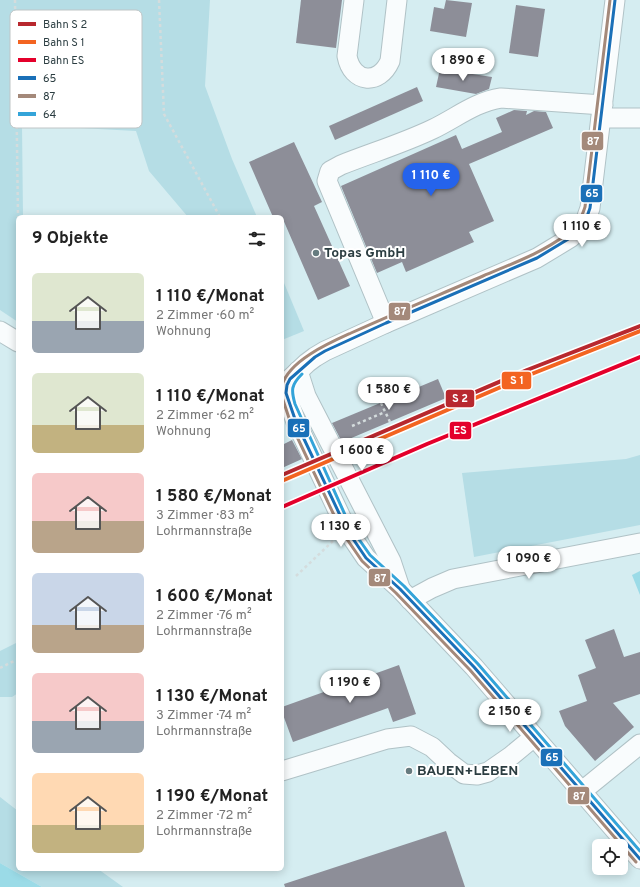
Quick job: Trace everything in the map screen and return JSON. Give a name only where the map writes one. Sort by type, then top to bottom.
[{"type":"street","points":[[354,0],[347,56],[348,64],[359,76],[366,78],[381,74],[387,68],[390,61],[397,0]]},
{"type":"street","points":[[615,0],[590,208],[584,225],[570,238],[537,258],[325,351],[307,363],[290,371],[290,379],[287,385],[286,393],[296,422],[347,530],[366,558],[405,594],[474,667],[640,859]]},
{"type":"street","points":[[386,323],[328,181],[330,171],[341,165],[434,129],[488,100],[501,98],[602,111],[640,118]]},
{"type":"street","points":[[0,331],[16,341]]},
{"type":"street","points":[[405,594],[432,588],[453,579],[640,543]]},
{"type":"street","points":[[284,770],[387,739],[411,736],[432,747],[464,774],[477,776],[488,772],[534,737]]},
{"type":"street","points":[[581,792],[640,744]]},
{"type":"path","points":[[15,0],[15,10]]},
{"type":"path","points":[[159,0],[164,114],[219,215]]},
{"type":"path","points":[[17,128],[18,215]]},
{"type":"path","points":[[381,402],[390,422]]},
{"type":"path","points":[[352,426],[385,412]]},
{"type":"path","points":[[296,576],[331,542]]},
{"type":"path","points":[[0,668],[16,660]]},
{"type":"shaded area","points":[[0,0],[210,0],[205,86],[232,159],[256,215],[186,215],[149,171],[136,131],[79,128],[142,128],[142,10],[10,10],[10,128],[22,128],[23,215],[16,215],[16,321],[0,310]]},
{"type":"shaded area","points":[[284,283],[304,331],[284,339]]},
{"type":"shaded area","points":[[640,455],[640,525],[474,557],[462,473],[626,459]]},
{"type":"shaded area","points":[[640,571],[640,595],[632,575]]},
{"type":"shaded area","points":[[16,643],[16,694],[12,697],[0,697],[0,651]]},
{"type":"shaded area","points":[[0,797],[16,809],[16,871],[101,871],[123,887],[42,887],[0,863]]},
{"type":"shaded area","points":[[0,863],[42,887],[0,887]]},
{"type":"building","points":[[301,0],[342,0],[336,48],[296,43]]},
{"type":"building","points":[[446,0],[472,3],[466,37],[430,31],[434,7],[444,9]]},
{"type":"building","points":[[516,5],[545,9],[538,57],[509,53]]},
{"type":"building","points":[[440,69],[492,77],[489,89],[476,94],[436,87]]},
{"type":"building","points":[[417,87],[423,101],[335,140],[329,126]]},
{"type":"building","points":[[514,110],[527,111],[526,115],[534,111],[546,112],[553,128],[469,164],[494,221],[469,232],[474,242],[406,272],[402,262],[377,273],[341,186],[456,135],[462,149],[502,132],[496,118]]},
{"type":"building","name":"Topas GmbH","points":[[294,142],[322,202],[314,206],[350,286],[318,300],[284,222],[284,215],[272,215],[249,162]]},
{"type":"building","points":[[438,379],[446,398],[342,442],[332,423]]},
{"type":"building","points":[[292,440],[302,459],[284,467],[284,444]]},
{"type":"building","points":[[614,629],[624,657],[640,652],[640,694],[613,703],[634,727],[595,761],[565,726],[559,711],[587,701],[578,675],[596,668],[585,640]]},
{"type":"building","points":[[399,665],[416,714],[393,722],[388,708],[293,742],[284,717],[284,706]]},
{"type":"building","points":[[446,831],[465,887],[285,887],[284,884]]},
{"type":"transit line","name":"87","points":[[284,380],[293,368],[302,360],[322,347],[384,318],[526,258],[547,247],[571,231],[580,219],[585,207],[610,0]]},
{"type":"transit line","name":"65","points":[[615,0],[590,208],[584,225],[570,238],[537,258],[325,351],[315,357],[290,379],[287,385],[286,393],[296,422],[347,530],[366,558],[400,589],[474,667],[640,859]]},
{"type":"transit line","points":[[284,474],[527,370],[640,326]]},
{"type":"transit line","points":[[284,480],[529,375],[640,331]]},
{"type":"transit line","name":"64","points":[[302,374],[296,381],[293,388],[295,404],[351,528],[370,555],[404,586],[478,664],[640,851]]},
{"type":"transit line","name":"87","points":[[284,403],[291,424],[342,532],[362,561],[396,593],[470,670],[636,862]]},
{"type":"rail line","name":"ES","points":[[284,506],[427,444],[640,357]]},
{"type":"place","name":"Topas GmbH","points":[[316,253]]},
{"type":"place","name":"BAUEN+LEBEN","points":[[409,771]]}]
